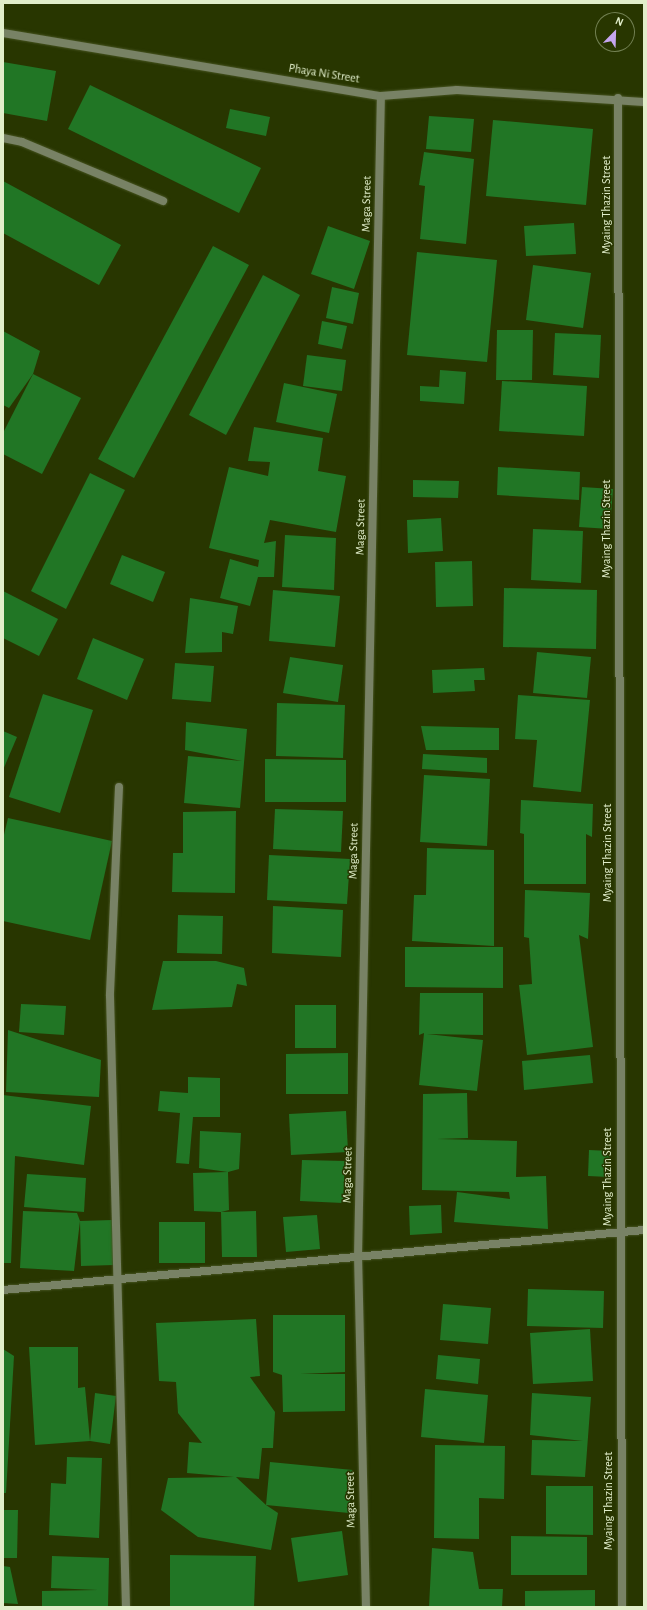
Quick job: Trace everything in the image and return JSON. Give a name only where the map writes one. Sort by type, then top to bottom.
[{"type":"street","name":"Phaya Ni Street","points":[[3,33],[382,96],[457,90],[618,98],[644,102]]},
{"type":"street","name":"Maga Street","points":[[366,1607],[358,1257],[382,96]]},
{"type":"street","name":"Myaing Thazin Street","points":[[618,98],[622,1607]]},
{"type":"street","points":[[3,138],[22,142],[163,201]]},
{"type":"street","points":[[119,787],[110,996],[119,1279],[126,1607]]},
{"type":"street","points":[[3,1290],[644,1230]]},
{"type":"building","points":[[3,62],[56,71],[47,121],[3,113]]},
{"type":"building","points":[[90,85],[261,168],[239,213],[68,129]]},
{"type":"building","points":[[230,109],[270,117],[266,136],[226,128]]},
{"type":"building","points":[[429,116],[474,119],[471,152],[426,149]]},
{"type":"building","points":[[493,120],[593,129],[586,205],[486,196]]},
{"type":"building","points":[[424,152],[474,159],[466,244],[420,239],[425,186],[419,185]]},
{"type":"building","points":[[3,181],[121,245],[99,285],[3,233]]},
{"type":"building","points":[[574,223],[576,254],[526,256],[524,226]]},
{"type":"building","points":[[328,226],[370,241],[354,289],[311,274]]},
{"type":"building","points":[[213,246],[249,265],[134,478],[98,459]]},
{"type":"building","points":[[417,252],[497,260],[487,362],[407,355]]},
{"type":"building","points":[[533,265],[591,273],[583,328],[526,320]]},
{"type":"building","points":[[263,275],[300,295],[226,435],[189,415]]},
{"type":"building","points":[[332,287],[359,293],[353,324],[326,318]]},
{"type":"building","points":[[322,321],[347,326],[342,349],[318,344]]},
{"type":"building","points":[[497,330],[533,330],[532,380],[496,380]]},
{"type":"building","points":[[3,331],[40,351],[33,374],[9,408],[3,405]]},
{"type":"building","points":[[555,333],[601,335],[599,378],[553,375]]},
{"type":"building","points":[[307,355],[346,360],[342,391],[303,386]]},
{"type":"building","points":[[440,370],[466,372],[464,404],[420,401],[420,386],[439,387]]},
{"type":"building","points":[[33,374],[81,398],[42,474],[3,454],[3,433]]},
{"type":"building","points":[[502,381],[587,386],[584,436],[499,431]]},
{"type":"building","points":[[284,383],[337,394],[329,433],[276,422]]},
{"type":"building","points":[[254,427],[323,438],[318,471],[346,476],[336,532],[270,520],[264,543],[276,541],[274,577],[258,577],[250,606],[220,598],[230,559],[258,567],[259,560],[209,548],[229,467],[268,476],[270,462],[248,461]]},
{"type":"building","points":[[498,467],[580,472],[579,500],[497,495]]},
{"type":"building","points":[[90,473],[125,490],[66,609],[31,591]]},
{"type":"building","points":[[413,480],[459,481],[458,498],[413,497]]},
{"type":"building","points":[[582,487],[613,489],[610,529],[579,527]]},
{"type":"building","points":[[441,518],[443,551],[408,553],[407,520]]},
{"type":"building","points":[[533,529],[583,531],[581,583],[531,580]]},
{"type":"building","points":[[285,535],[336,538],[334,590],[282,587]]},
{"type":"building","points":[[122,555],[165,572],[153,602],[110,584]]},
{"type":"building","points":[[472,561],[473,606],[436,607],[435,562]]},
{"type":"building","points":[[504,588],[597,590],[596,649],[503,647]]},
{"type":"building","points":[[273,590],[340,596],[335,647],[269,641]]},
{"type":"building","points":[[3,591],[58,619],[39,656],[3,638]]},
{"type":"building","points":[[190,598],[238,606],[233,634],[222,632],[222,652],[185,653]]},
{"type":"building","points":[[93,638],[144,659],[127,700],[77,679]]},
{"type":"building","points":[[537,652],[591,657],[587,698],[533,693]]},
{"type":"building","points":[[290,657],[343,665],[338,702],[283,693]]},
{"type":"building","points":[[175,663],[214,666],[211,702],[172,699]]},
{"type":"building","points":[[484,668],[485,680],[474,680],[475,691],[433,693],[432,670]]},
{"type":"building","points":[[43,694],[93,710],[60,813],[9,797]]},
{"type":"building","points":[[518,695],[590,700],[581,792],[533,787],[537,740],[515,739]]},
{"type":"building","points":[[277,703],[345,705],[343,758],[276,756]]},
{"type":"building","points":[[186,722],[247,729],[240,808],[184,803],[188,756],[242,761],[185,750]]},
{"type":"building","points":[[421,726],[499,728],[499,750],[426,750]]},
{"type":"building","points":[[3,731],[17,737],[3,770]]},
{"type":"building","points":[[423,754],[487,758],[487,773],[422,769]]},
{"type":"building","points":[[265,759],[346,760],[346,802],[265,802]]},
{"type":"building","points":[[424,775],[490,779],[487,846],[420,842]]},
{"type":"building","points":[[521,800],[593,804],[592,837],[586,834],[586,884],[524,884],[524,834],[520,833]]},
{"type":"building","points":[[275,809],[343,811],[341,852],[273,849]]},
{"type":"building","points":[[236,811],[235,893],[172,892],[173,853],[183,853],[183,812]]},
{"type":"building","points":[[8,818],[112,841],[90,940],[3,921],[3,839]]},
{"type":"building","points":[[427,848],[494,850],[494,946],[412,941],[414,895],[426,895]]},
{"type":"building","points":[[269,855],[350,859],[347,904],[267,900]]},
{"type":"building","points":[[525,890],[590,893],[588,939],[579,935],[593,1047],[527,1055],[519,985],[532,984],[529,938],[524,937]]},
{"type":"building","points":[[273,906],[343,910],[341,957],[272,953]]},
{"type":"building","points":[[178,915],[223,916],[222,954],[177,953]]},
{"type":"building","points":[[405,947],[503,947],[503,988],[405,987]]},
{"type":"building","points":[[163,961],[216,961],[244,968],[247,986],[237,984],[232,1007],[152,1010]]},
{"type":"building","points":[[420,993],[483,993],[483,1035],[427,1034],[483,1040],[477,1091],[419,1085],[424,1033],[419,1035]]},
{"type":"building","points":[[21,1004],[66,1006],[64,1035],[19,1032]]},
{"type":"building","points":[[295,1005],[336,1005],[336,1048],[295,1048]]},
{"type":"building","points":[[8,1030],[101,1060],[99,1097],[6,1092]]},
{"type":"building","points":[[348,1053],[348,1094],[286,1094],[286,1054]]},
{"type":"building","points":[[590,1055],[593,1083],[524,1090],[522,1061]]},
{"type":"building","points":[[188,1077],[220,1078],[220,1117],[193,1117],[189,1164],[176,1163],[180,1113],[158,1111],[160,1091],[188,1093]]},
{"type":"building","points":[[467,1093],[468,1138],[437,1139],[517,1141],[516,1177],[546,1176],[548,1229],[454,1222],[457,1192],[510,1199],[509,1192],[422,1190],[423,1094]]},
{"type":"building","points":[[3,1095],[91,1106],[84,1165],[15,1156],[11,1263],[3,1263]]},
{"type":"building","points":[[346,1111],[348,1152],[291,1155],[289,1114]]},
{"type":"building","points":[[200,1131],[241,1133],[239,1169],[228,1172],[199,1168]]},
{"type":"building","points":[[589,1150],[610,1151],[609,1177],[588,1176]]},
{"type":"building","points":[[302,1160],[345,1161],[343,1203],[300,1201]]},
{"type":"building","points":[[228,1172],[229,1210],[221,1212],[194,1211],[193,1173]]},
{"type":"building","points":[[27,1174],[86,1178],[84,1212],[24,1207]]},
{"type":"building","points":[[441,1205],[442,1233],[410,1235],[409,1206]]},
{"type":"building","points":[[23,1211],[77,1213],[80,1221],[74,1271],[20,1268]]},
{"type":"building","points":[[256,1211],[257,1257],[222,1257],[221,1212]]},
{"type":"building","points":[[317,1215],[320,1249],[286,1252],[283,1217]]},
{"type":"building","points":[[112,1220],[114,1265],[81,1266],[80,1221]]},
{"type":"building","points":[[159,1222],[205,1222],[205,1263],[159,1263]]},
{"type":"building","points":[[528,1289],[604,1291],[603,1328],[527,1326]]},
{"type":"building","points":[[443,1304],[491,1308],[488,1344],[440,1340]]},
{"type":"building","points":[[273,1315],[345,1315],[345,1372],[300,1374],[345,1374],[345,1411],[283,1412],[282,1375],[273,1372]]},
{"type":"building","points":[[256,1319],[260,1376],[250,1377],[275,1412],[273,1448],[262,1448],[259,1479],[236,1477],[266,1505],[278,1513],[271,1550],[198,1537],[161,1510],[168,1478],[234,1477],[187,1473],[189,1442],[202,1443],[178,1413],[176,1382],[159,1381],[156,1323]]},
{"type":"building","points":[[590,1329],[593,1381],[533,1384],[530,1333]]},
{"type":"building","points":[[29,1347],[78,1347],[78,1388],[85,1387],[90,1441],[35,1445]]},
{"type":"building","points":[[3,1349],[14,1356],[6,1493],[3,1493]]},
{"type":"building","points":[[438,1355],[480,1359],[478,1384],[436,1379]]},
{"type":"building","points":[[425,1389],[488,1395],[484,1443],[421,1437]]},
{"type":"building","points":[[95,1393],[116,1396],[110,1444],[90,1441]]},
{"type":"building","points":[[532,1393],[591,1397],[585,1477],[531,1475],[532,1440],[583,1441],[530,1435]]},
{"type":"building","points":[[435,1445],[505,1446],[504,1499],[479,1498],[479,1539],[434,1538]]},
{"type":"building","points":[[67,1457],[102,1458],[99,1538],[49,1535],[51,1483],[66,1484]]},
{"type":"building","points":[[270,1462],[353,1470],[349,1513],[266,1505]]},
{"type":"building","points":[[546,1486],[593,1486],[593,1535],[546,1534]]},
{"type":"building","points":[[3,1510],[18,1510],[17,1558],[3,1558]]},
{"type":"building","points":[[342,1531],[348,1575],[298,1582],[291,1538]]},
{"type":"building","points":[[511,1536],[587,1537],[587,1575],[511,1575]]},
{"type":"building","points":[[432,1548],[473,1552],[479,1589],[503,1589],[502,1607],[429,1607]]},
{"type":"building","points":[[170,1555],[256,1556],[254,1607],[170,1607]]},
{"type":"building","points":[[52,1556],[109,1558],[108,1607],[42,1607],[42,1591],[98,1590],[51,1588]]},
{"type":"building","points":[[3,1566],[10,1567],[18,1604],[3,1603]]},
{"type":"building","points":[[595,1590],[595,1607],[525,1607],[525,1591]]}]
